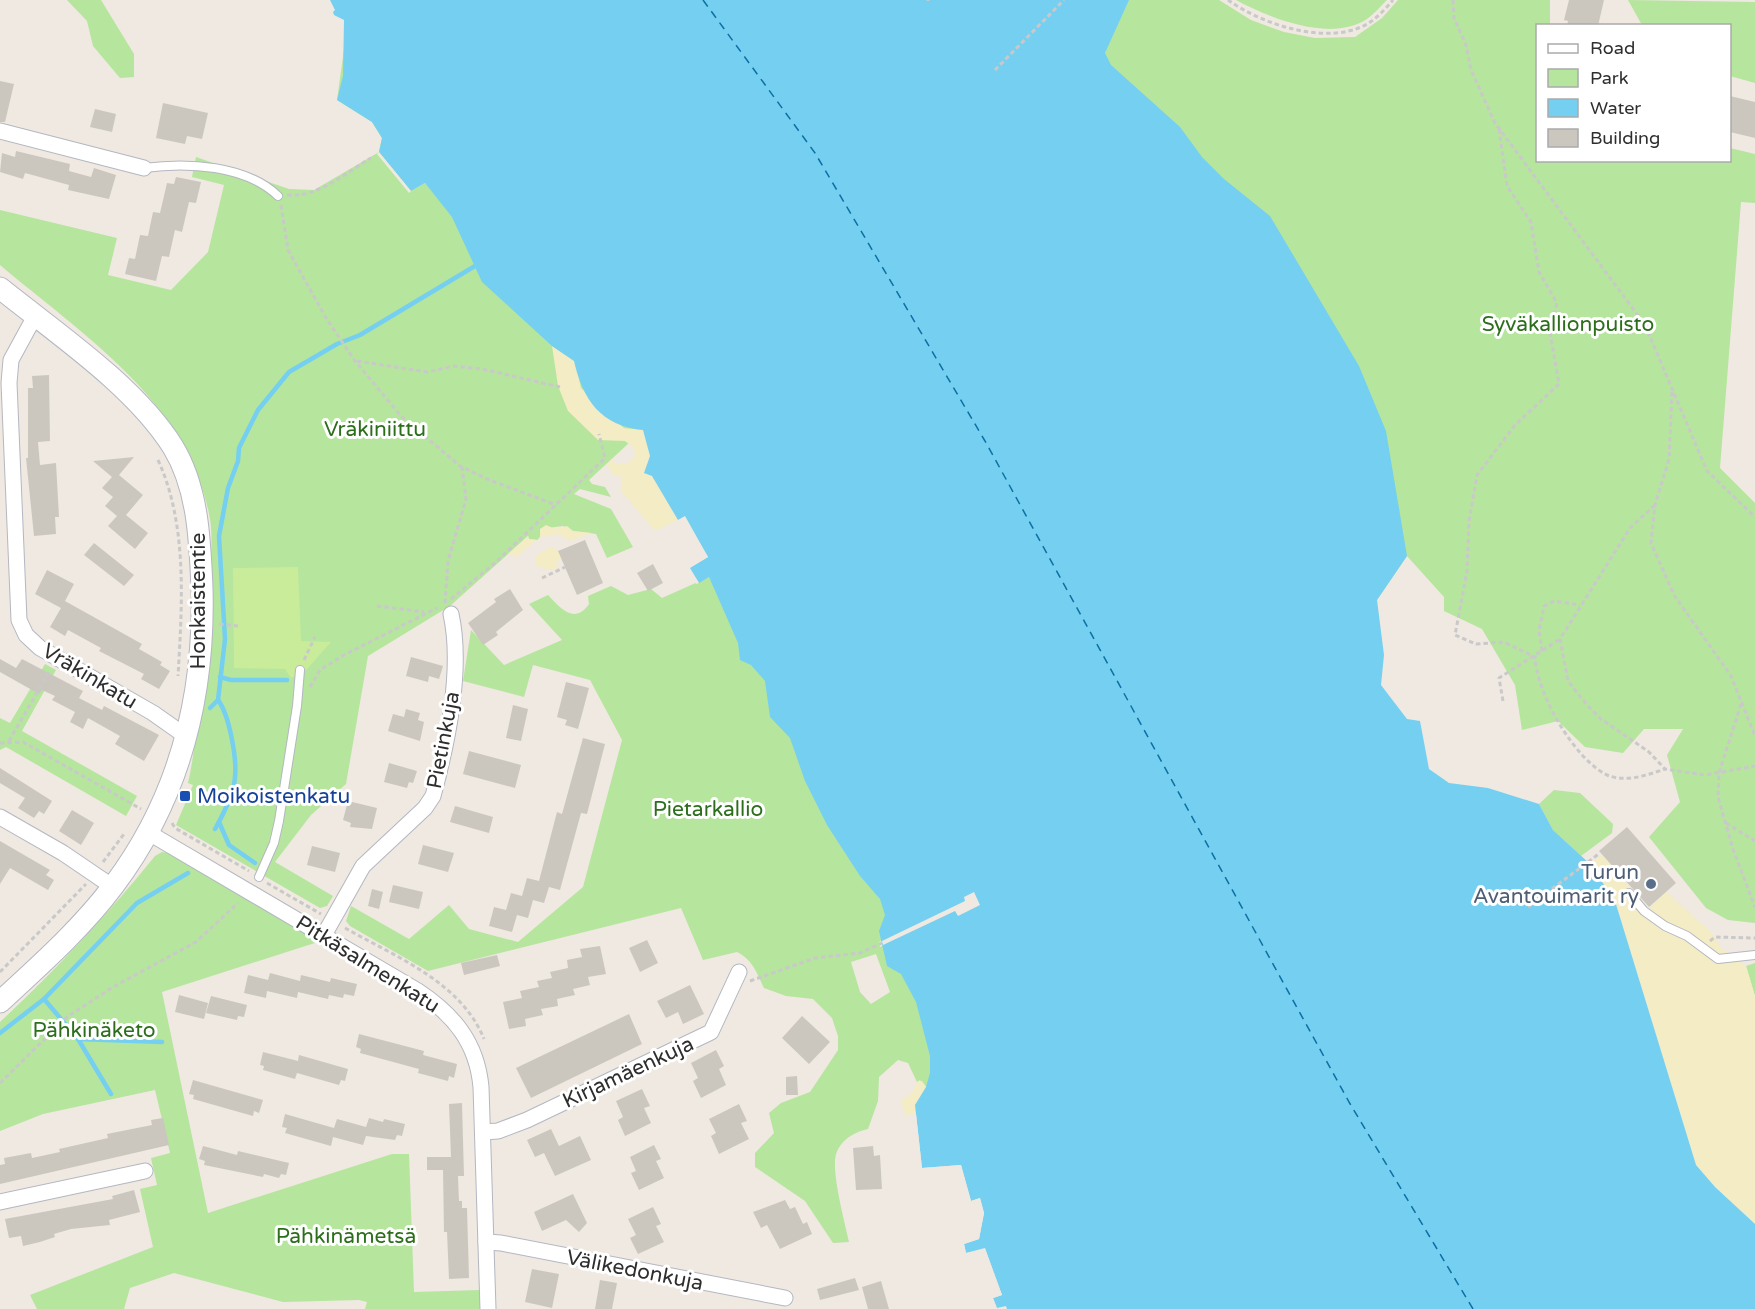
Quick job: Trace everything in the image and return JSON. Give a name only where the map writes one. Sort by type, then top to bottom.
[{"type":"street","points":[[0,131],[144,168]]},
{"type":"street","name":"Honkaistentie","points":[[0,288],[137,401],[173,448],[189,482],[197,517],[203,622],[201,667],[187,737],[172,785],[149,833],[113,887],[43,962],[0,1002]]},
{"type":"street","name":"Vräkinkatu","points":[[35,316],[11,360],[9,383],[16,598],[19,620],[26,635],[40,648],[153,713],[187,737]]},
{"type":"street","name":"Pietinkuja","points":[[324,934],[363,866],[425,808],[433,796],[456,670],[456,636],[448,609]]},
{"type":"street","points":[[0,818],[63,853],[113,887]]},
{"type":"street","name":"Pitkäsalmenkatu","points":[[149,833],[324,934],[435,1002],[465,1033],[480,1076],[488,1309]]},
{"type":"street","name":"Kirjamäenkuja","points":[[483,1132],[498,1131],[527,1119],[711,1032],[739,972]]},
{"type":"street","points":[[0,1202],[145,1171]]},
{"type":"street","name":"Välikedonkuja","points":[[486,1242],[785,1298]]},
{"type":"lane","points":[[144,168],[158,166],[233,171],[278,196]]},
{"type":"lane","points":[[259,877],[274,843],[297,706],[300,670]]},
{"type":"lane","points":[[1629,893],[1644,911],[1687,936],[1718,959],[1755,955]]},
{"type":"path","points":[[995,70],[1064,0]]},
{"type":"path","points":[[1228,0],[1260,18],[1285,26],[1323,32],[1359,28],[1371,22],[1393,0]]},
{"type":"path","points":[[1453,0],[1454,18],[1466,45],[1471,70],[1499,129],[1645,326],[1707,471],[1755,517]]},
{"type":"path","points":[[1499,129],[1507,186],[1532,222],[1539,272],[1557,303],[1550,333],[1559,384],[1515,425],[1477,475],[1469,521],[1467,571],[1455,635],[1476,644],[1503,642],[1535,657]]},
{"type":"path","points":[[371,158],[315,192],[300,196],[278,196],[288,249],[348,352],[401,416],[462,467],[556,505]]},
{"type":"path","points":[[355,361],[427,372],[454,366],[482,369],[560,387]]},
{"type":"path","points":[[1672,391],[1669,459],[1655,505],[1651,543],[1674,595],[1731,676],[1755,736]]},
{"type":"path","points":[[377,606],[426,612],[448,609],[605,458],[599,434]]},
{"type":"path","points":[[155,455],[168,485],[176,513],[181,625],[178,683]]},
{"type":"path","points":[[448,609],[448,561],[466,499],[462,467]]},
{"type":"path","points":[[1503,701],[1499,678],[1560,639],[1630,528],[1655,505]]},
{"type":"path","points":[[542,578],[565,567]]},
{"type":"path","points":[[1542,651],[1539,631],[1544,606],[1554,602],[1580,605]]},
{"type":"path","points":[[297,706],[320,670],[344,654],[426,612]]},
{"type":"path","points":[[300,670],[315,637]]},
{"type":"path","points":[[1560,639],[1568,681],[1587,705],[1601,720],[1641,746],[1665,769]]},
{"type":"path","points":[[1535,657],[1536,673],[1551,712],[1583,755],[1608,775],[1636,778],[1665,769],[1705,776],[1755,766]]},
{"type":"path","points":[[9,741],[57,658]]},
{"type":"path","points":[[1742,702],[1719,772],[1718,797],[1755,907]]},
{"type":"path","points":[[0,743],[23,742],[139,808]]},
{"type":"path","points":[[134,817],[143,801]]},
{"type":"path","points":[[1725,823],[1755,841]]},
{"type":"path","points":[[0,972],[94,875],[126,831]]},
{"type":"path","points":[[1528,907],[1600,853]]},
{"type":"path","points":[[0,1083],[67,1017],[113,987],[196,942],[242,898]]},
{"type":"path","points":[[45,926],[51,931]]},
{"type":"path","points":[[1701,947],[1715,937],[1755,938]]},
{"type":"path","points":[[732,988],[815,958],[855,954],[882,943]]},
{"type":"green space","points":[[67,0],[101,0],[134,54],[134,77],[120,78],[93,46],[87,21]]},
{"type":"green space","name":"Syväkallionpuisto","points":[[1112,0],[1219,0],[1251,20],[1284,32],[1315,38],[1355,37],[1382,18],[1398,0],[1550,0],[1550,24],[1536,24],[1536,162],[1731,162],[1731,148],[1755,154],[1755,203],[1741,202],[1720,468],[1755,503],[1755,923],[1728,920],[1706,908],[1649,837],[1680,802],[1667,755],[1683,729],[1644,729],[1623,753],[1585,747],[1558,721],[1522,730],[1515,685],[1482,629],[1444,611],[1444,597],[1407,556],[1377,600],[1129,149],[1105,54]]},
{"type":"green space","points":[[1236,0],[1387,0],[1367,19],[1352,26],[1336,29],[1300,25],[1282,20]]},
{"type":"green space","points":[[1628,0],[1755,2],[1755,83],[1731,76],[1731,24],[1641,24]]},
{"type":"green space","name":"Vräkiniittu","points":[[345,42],[411,191],[425,183],[643,430],[589,480],[592,484],[605,487],[611,497],[580,489],[574,494],[611,509],[633,547],[607,558],[596,534],[573,531],[563,526],[540,529],[540,537],[537,540],[529,539],[528,536],[450,606],[368,656],[346,784],[311,815],[275,862],[333,896],[327,906],[320,908],[176,825],[193,785],[188,783],[197,728],[203,633],[211,560],[210,519],[199,478],[181,440],[157,406],[129,375],[98,346],[0,265],[0,210],[117,238],[108,275],[171,290],[208,252],[224,185],[192,177],[196,157],[289,189],[314,190],[379,152],[382,138],[372,122],[337,100]]},
{"type":"green space","points":[[298,567],[301,641],[331,642],[307,669],[291,678],[285,669],[234,668],[233,568]]},
{"type":"green space","name":"Pietarkallio","points":[[709,577],[906,929],[879,942],[880,947],[905,935],[920,945],[936,1101],[922,1081],[917,1082],[908,1063],[898,1060],[879,1077],[878,1101],[868,1129],[849,1137],[841,1144],[836,1154],[835,1173],[849,1242],[833,1243],[805,1201],[755,1167],[755,1153],[774,1133],[769,1113],[781,1103],[810,1092],[838,1050],[838,1036],[832,1018],[813,999],[786,996],[764,988],[750,963],[737,952],[703,960],[681,908],[428,971],[350,926],[346,921],[351,906],[409,939],[449,905],[469,929],[518,942],[583,887],[622,740],[590,680],[533,665],[524,697],[463,681],[471,630],[504,665],[562,640],[529,604],[548,595],[563,609],[573,614],[584,610],[589,604],[588,596],[611,586],[628,595],[651,589],[662,598]],"holes":[[[876,954],[890,992],[871,1004],[860,992],[851,962]]]},
{"type":"green space","points":[[45,664],[56,670],[22,731],[137,796],[126,816],[6,747],[0,750],[0,718],[10,723]]},
{"type":"green space","points":[[1554,790],[1580,793],[1613,824],[1612,833],[1581,856],[1553,830],[1539,804]]},
{"type":"green space","points":[[162,852],[170,853],[321,941],[162,992],[208,1213],[392,1154],[409,1154],[414,1292],[480,1290],[481,1309],[365,1309],[367,1302],[359,1300],[283,1302],[174,1273],[130,1288],[124,1309],[37,1309],[30,1295],[153,1247],[140,1189],[157,1185],[151,1158],[170,1153],[155,1090],[43,1114],[0,1131],[0,1022],[61,962],[100,921],[155,856]]},
{"type":"green space","points":[[1755,963],[1755,996],[1746,966]]},
{"type":"sand","points":[[552,346],[575,361],[581,388],[624,428],[643,430],[649,451],[644,473],[652,476],[678,520],[655,531],[621,491],[621,475],[614,475],[606,465],[612,459],[615,463],[628,463],[635,456],[634,448],[625,441],[598,440],[568,411],[558,386]]},
{"type":"sand","points":[[546,525],[555,529],[567,526],[573,531],[592,533],[570,541],[558,534],[540,537],[540,529]]},
{"type":"sand","points":[[528,536],[529,539],[537,540],[516,557],[508,554]]},
{"type":"sand","points":[[551,547],[557,549],[562,559],[556,562],[559,568],[549,570],[536,565],[535,556]]},
{"type":"sand","points":[[1602,855],[1648,909],[1666,892],[1711,932],[1722,949],[1746,966],[1755,996],[1755,1224],[1715,1187],[1696,1165],[1615,901],[1590,864]]},
{"type":"sand","points":[[920,1080],[926,1087],[917,1102],[916,1114],[905,1115],[901,1101],[913,1092]]},
{"type":"water","points":[[330,0],[1129,0],[1105,53],[1111,65],[1180,127],[1202,157],[1224,179],[1270,216],[1359,366],[1386,431],[1407,556],[1377,600],[1384,655],[1381,685],[1407,719],[1420,721],[1429,769],[1449,783],[1488,788],[1539,804],[1553,830],[1590,864],[1615,901],[1696,1165],[1715,1187],[1755,1224],[1755,1309],[997,1309],[993,1298],[1002,1295],[985,1249],[966,1253],[964,1244],[979,1239],[984,1213],[980,1198],[971,1201],[961,1165],[922,1168],[915,1105],[926,1087],[930,1073],[930,1056],[916,1002],[901,974],[887,966],[879,931],[885,915],[880,899],[860,876],[827,825],[805,781],[790,738],[770,717],[765,681],[751,665],[740,660],[738,643],[709,577],[699,583],[689,568],[708,557],[684,517],[678,520],[652,476],[644,473],[650,456],[643,430],[616,423],[596,409],[583,388],[574,361],[552,346],[482,282],[452,217],[425,183],[411,191],[379,152],[382,138],[372,122],[337,100],[343,76],[344,20],[334,15],[335,10]]},
{"type":"pier","points":[[379,152],[411,191],[409,193],[377,154]]},
{"type":"pier","points":[[685,516],[708,557],[690,568],[699,583],[696,584],[687,567],[704,556],[684,520],[675,522]]},
{"type":"pier","points":[[974,892],[980,905],[958,916],[955,911],[883,945],[882,941],[965,901],[964,897]]},
{"type":"pier","points":[[913,1114],[916,1114],[922,1168],[961,1165],[971,1201],[980,1198],[984,1213],[979,1239],[964,1244],[966,1253],[985,1248],[1002,1295],[993,1298],[997,1308],[1006,1306],[1007,1309],[994,1309],[990,1297],[998,1293],[983,1252],[966,1256],[963,1254],[961,1242],[976,1237],[981,1213],[978,1202],[968,1203],[958,1168],[919,1170]]},
{"type":"building","points":[[1569,0],[1604,0],[1598,24],[1567,24],[1568,21],[1564,20]]},
{"type":"building","points":[[0,81],[14,84],[5,122],[0,122]]},
{"type":"building","points":[[1731,96],[1755,102],[1755,138],[1731,132]]},
{"type":"building","points":[[163,103],[208,113],[202,139],[187,136],[185,144],[156,138]]},
{"type":"building","points":[[95,109],[116,114],[112,132],[90,127]]},
{"type":"building","points":[[16,151],[70,164],[69,171],[91,177],[94,168],[116,175],[109,199],[68,190],[69,185],[25,173],[23,179],[0,172],[2,153],[15,157]]},
{"type":"building","points":[[176,177],[201,182],[196,203],[189,202],[182,232],[175,230],[169,257],[162,256],[156,281],[125,274],[129,258],[135,259],[140,235],[148,236],[153,212],[160,213],[167,183],[174,184]]},
{"type":"building","points":[[49,375],[50,441],[38,442],[40,465],[56,463],[59,517],[55,517],[56,534],[34,536],[26,458],[28,458],[28,388],[33,388],[32,376]]},
{"type":"building","points":[[134,457],[119,475],[143,495],[126,515],[148,533],[135,549],[108,526],[117,516],[105,506],[113,497],[102,488],[112,477],[93,461]]},
{"type":"building","points":[[585,540],[603,583],[577,595],[558,551]]},
{"type":"building","points":[[94,543],[134,575],[124,586],[84,555]]},
{"type":"building","points":[[653,564],[663,583],[648,591],[637,573]]},
{"type":"building","points":[[47,570],[74,584],[65,601],[142,644],[139,649],[162,662],[160,665],[170,671],[159,689],[141,679],[144,674],[99,651],[101,648],[68,630],[65,636],[50,627],[61,608],[35,594]]},
{"type":"building","points":[[510,589],[523,610],[496,632],[498,635],[483,645],[468,623],[496,602],[494,599]]},
{"type":"building","points":[[411,657],[443,666],[439,679],[429,676],[428,682],[406,676]]},
{"type":"building","points":[[0,659],[16,668],[22,659],[83,691],[79,698],[102,710],[104,706],[159,735],[144,761],[115,744],[120,736],[88,718],[83,729],[70,722],[75,712],[52,700],[55,696],[42,690],[39,694],[0,672]]},
{"type":"building","points":[[566,682],[589,688],[578,729],[565,725],[567,720],[557,717]]},
{"type":"building","points":[[513,705],[528,709],[521,741],[506,738]]},
{"type":"building","points":[[406,709],[420,713],[418,720],[424,722],[420,741],[388,731],[393,714],[404,717]]},
{"type":"building","points":[[583,738],[605,744],[587,814],[581,813],[560,890],[549,887],[544,903],[533,900],[528,918],[517,915],[512,932],[489,926],[494,907],[506,910],[511,893],[522,896],[527,878],[539,881],[557,812],[562,814]]},
{"type":"building","points":[[469,751],[521,765],[515,788],[463,774]]},
{"type":"building","points":[[389,763],[417,771],[413,783],[409,782],[407,788],[384,782]]},
{"type":"building","points":[[0,768],[52,801],[44,814],[39,811],[34,818],[18,808],[25,798],[0,783]]},
{"type":"building","points":[[348,801],[377,808],[372,829],[350,827],[351,823],[343,820]]},
{"type":"building","points":[[455,806],[493,817],[489,833],[450,822]]},
{"type":"building","points":[[72,810],[94,823],[81,845],[59,831]]},
{"type":"building","points":[[1627,827],[1676,883],[1649,907],[1599,851]]},
{"type":"building","points":[[0,841],[50,870],[46,875],[54,880],[48,890],[10,868],[0,884]]},
{"type":"building","points":[[423,845],[454,853],[448,872],[418,864]]},
{"type":"building","points":[[312,846],[340,853],[335,872],[307,865]]},
{"type":"building","points":[[393,885],[423,892],[419,909],[389,902]]},
{"type":"building","points":[[372,889],[383,892],[379,909],[368,906]]},
{"type":"building","points":[[647,940],[658,963],[640,972],[629,948]]},
{"type":"building","points":[[600,946],[606,974],[588,977],[590,985],[573,989],[575,995],[557,999],[558,1006],[541,1009],[543,1015],[525,1019],[526,1026],[509,1029],[503,1002],[522,998],[520,991],[539,987],[537,981],[552,978],[550,972],[568,968],[567,960],[582,957],[580,949]]},
{"type":"building","points":[[497,955],[500,966],[464,975],[461,963]]},
{"type":"building","points":[[270,973],[300,981],[301,975],[330,982],[331,978],[357,984],[354,996],[344,994],[343,998],[329,995],[328,999],[298,992],[297,998],[267,991],[266,998],[244,993],[248,975],[268,980]]},
{"type":"building","points":[[690,985],[704,1014],[683,1024],[678,1012],[666,1018],[657,1001]]},
{"type":"building","points":[[179,995],[208,1003],[204,1019],[175,1012]]},
{"type":"building","points":[[211,996],[247,1005],[244,1017],[238,1016],[237,1020],[206,1013]]},
{"type":"building","points":[[629,1014],[642,1044],[531,1098],[516,1068]]},
{"type":"building","points":[[802,1016],[830,1042],[809,1064],[782,1038]]},
{"type":"building","points":[[359,1034],[424,1051],[423,1055],[457,1064],[454,1078],[449,1076],[448,1081],[418,1073],[419,1069],[360,1053],[361,1049],[356,1047]]},
{"type":"building","points":[[716,1050],[724,1066],[719,1069],[726,1085],[701,1098],[693,1081],[698,1078],[691,1063]]},
{"type":"building","points":[[263,1052],[298,1061],[299,1055],[348,1069],[345,1081],[341,1080],[339,1085],[297,1073],[295,1079],[263,1070],[264,1066],[260,1065]]},
{"type":"building","points":[[797,1076],[798,1095],[786,1095],[786,1077]]},
{"type":"building","points":[[193,1080],[263,1100],[259,1113],[254,1111],[253,1116],[193,1099],[194,1095],[189,1094]]},
{"type":"building","points":[[642,1089],[650,1106],[644,1108],[651,1123],[625,1136],[618,1120],[623,1117],[616,1101]]},
{"type":"building","points":[[462,1103],[464,1176],[458,1176],[459,1201],[462,1201],[462,1208],[467,1208],[469,1278],[449,1279],[447,1232],[444,1232],[443,1170],[427,1170],[427,1157],[451,1157],[449,1104]]},
{"type":"building","points":[[739,1104],[747,1121],[741,1123],[749,1139],[719,1154],[711,1136],[716,1133],[709,1119]]},
{"type":"building","points":[[285,1114],[334,1128],[337,1119],[366,1127],[369,1118],[405,1124],[402,1136],[397,1135],[395,1140],[366,1136],[363,1145],[333,1137],[331,1146],[285,1133],[287,1128],[282,1127]]},
{"type":"building","points":[[163,1118],[169,1145],[0,1184],[0,1165],[5,1164],[4,1158],[31,1153],[32,1158],[60,1152],[59,1149],[108,1138],[107,1134],[152,1125],[151,1120]]},
{"type":"building","points":[[551,1129],[559,1146],[580,1136],[591,1160],[555,1176],[544,1153],[535,1157],[527,1140]]},
{"type":"building","points":[[654,1145],[661,1159],[656,1161],[664,1178],[639,1190],[631,1173],[636,1171],[630,1157]]},
{"type":"building","points":[[203,1146],[237,1155],[238,1151],[289,1163],[286,1175],[281,1174],[279,1178],[264,1174],[263,1177],[204,1165],[205,1161],[199,1159]]},
{"type":"building","points":[[873,1146],[874,1156],[880,1155],[882,1189],[856,1190],[853,1148]]},
{"type":"building","points":[[134,1190],[140,1212],[109,1220],[110,1225],[71,1229],[54,1234],[55,1237],[23,1246],[21,1236],[9,1238],[5,1219],[113,1199],[112,1196]]},
{"type":"building","points":[[573,1194],[587,1223],[579,1232],[566,1220],[542,1231],[534,1212]]},
{"type":"building","points":[[785,1200],[790,1209],[795,1207],[803,1224],[807,1222],[812,1234],[780,1249],[767,1225],[761,1228],[753,1212]]},
{"type":"building","points":[[653,1207],[661,1224],[656,1226],[664,1242],[638,1254],[630,1238],[636,1235],[628,1219]]},
{"type":"building","points":[[532,1269],[559,1274],[552,1308],[525,1302]]},
{"type":"building","points":[[855,1278],[859,1290],[820,1300],[817,1289]]},
{"type":"building","points":[[600,1280],[617,1283],[612,1309],[595,1309]]},
{"type":"building","points":[[881,1281],[889,1309],[868,1309],[862,1287]]},
{"type":"waterway","points":[[215,829],[225,811],[235,777],[231,737],[226,715],[218,700],[225,639],[219,536],[228,488],[238,461],[239,448],[258,410],[289,372],[337,344],[360,335],[475,266]]},
{"type":"waterway","points":[[220,677],[231,680],[287,680]]},
{"type":"waterway","points":[[210,708],[218,700]]},
{"type":"waterway","points":[[219,822],[229,845],[255,863]]},
{"type":"waterway","points":[[0,1033],[44,999],[137,903],[188,873]]},
{"type":"waterway","points":[[44,999],[78,1039],[111,1094]]},
{"type":"waterway","points":[[78,1039],[162,1042]]},
{"type":"ferry route","points":[[703,0],[815,153],[985,441],[1349,1102],[1473,1309]]},
{"type":"place","name":"Moikoistenkatu","points":[[185,796]]},
{"type":"place","name":"Turun Avantouimarit ry","points":[[1651,884]]},
{"type":"park label","name":"Pähkinäketo","points":[[94,1030]]},
{"type":"park label","name":"Pähkinämetsä","points":[[346,1236]]}]
